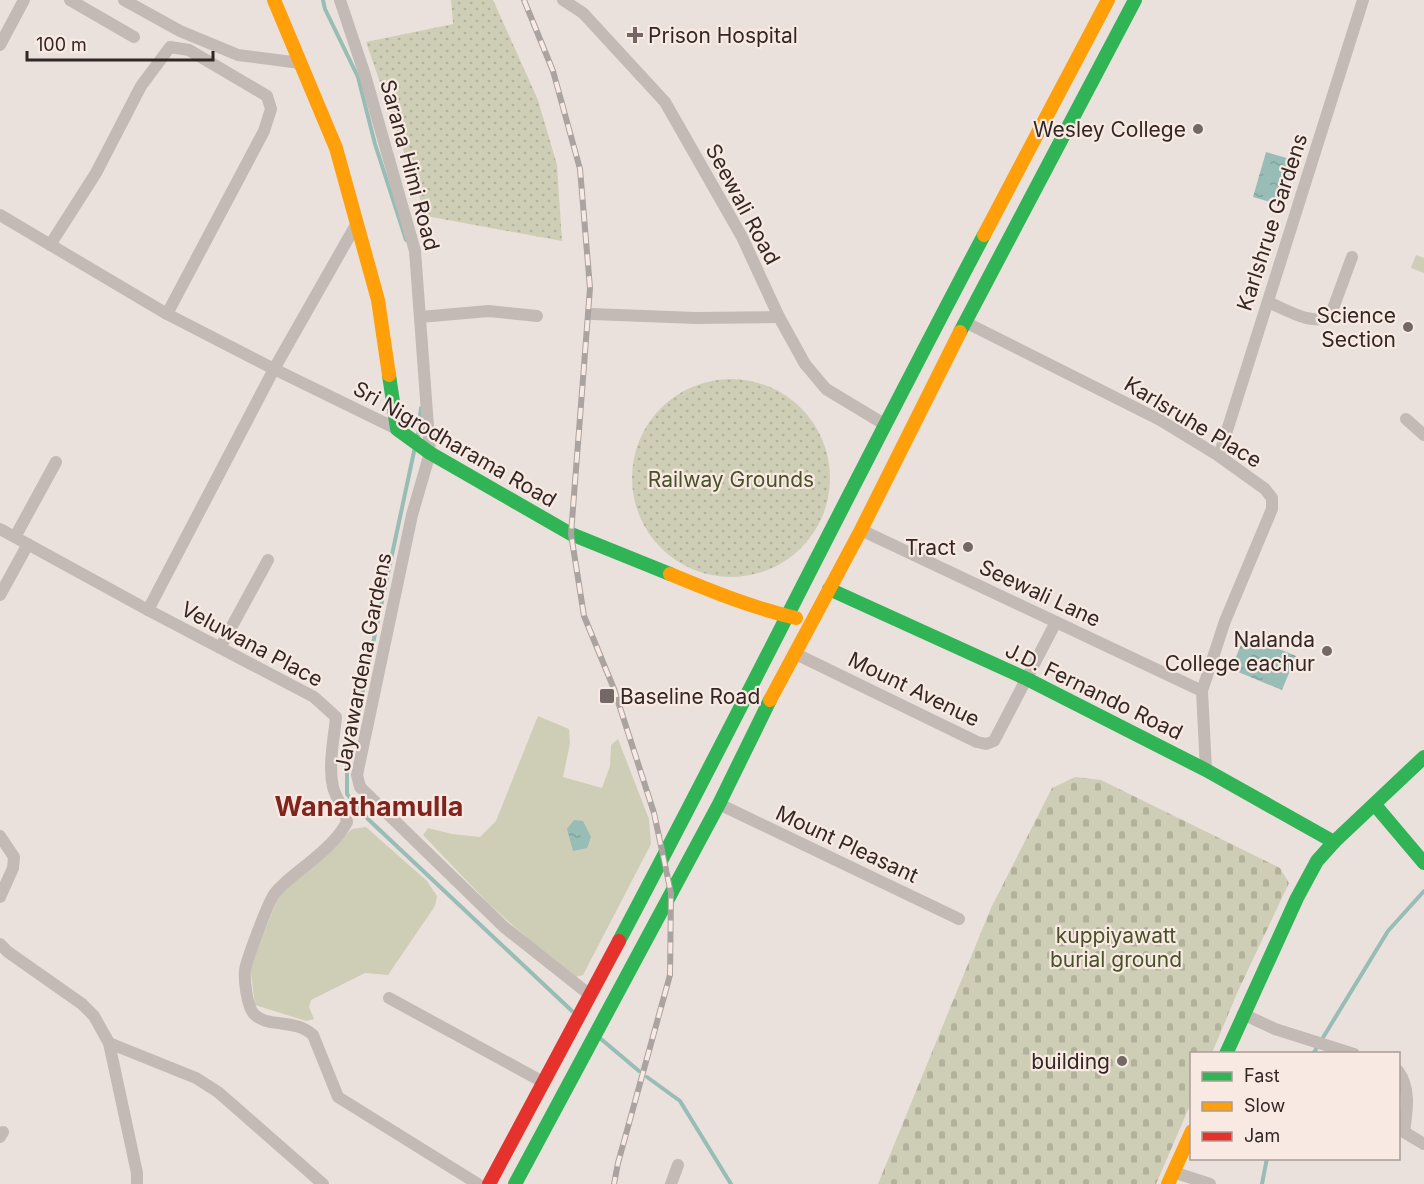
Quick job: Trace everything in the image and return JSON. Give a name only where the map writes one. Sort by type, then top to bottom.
[{"type":"main road","points":[[274,0],[336,148],[378,300],[400,433]]},
{"type":"main road","points":[[489,1184],[690,807],[884,424],[1108,0]]},
{"type":"main road","points":[[515,1184],[718,804],[794,653],[861,530],[965,322],[1135,0]]},
{"type":"main road","name":"Sri Nigrodharama Road","points":[[400,433],[572,534],[714,592],[811,622]]},
{"type":"main road","name":"J.D. Fernando Road","points":[[829,589],[1027,680],[1206,770],[1334,842]]},
{"type":"main road","points":[[1226,1052],[1297,898],[1317,861],[1424,757]]},
{"type":"main road","points":[[1375,805],[1424,863]]},
{"type":"main road","points":[[1170,1178],[1190,1133]]},
{"type":"street","points":[[0,45],[24,0]]},
{"type":"street","points":[[70,0],[134,37]]},
{"type":"street","points":[[124,0],[180,31],[238,55],[300,63]]},
{"type":"street","name":"Sarana Himi Road","points":[[340,0],[365,75],[415,251],[427,450]]},
{"type":"street","name":"Seewali Road","points":[[563,0],[583,13],[665,102],[742,237],[779,317],[805,364],[826,389],[884,424]]},
{"type":"street","name":"Karlshrue Gardens","points":[[1218,456],[1363,0]]},
{"type":"street","points":[[50,244],[96,172],[141,86],[170,47],[189,50],[267,96],[271,109],[264,131],[167,314]]},
{"type":"street","name":"Sri Nigrodharama Road","points":[[0,215],[167,314],[400,433]]},
{"type":"street","points":[[148,610],[274,369],[357,223]]},
{"type":"street","points":[[1268,302],[1316,321],[1326,319],[1331,314],[1352,257]]},
{"type":"street","points":[[420,317],[489,311],[537,316]]},
{"type":"street","points":[[592,314],[696,318],[779,317]]},
{"type":"street","name":"Karlsruhe Place","points":[[965,322],[1160,420],[1218,456],[1265,489],[1272,498],[1272,509],[1225,621],[1202,691],[1206,770]]},
{"type":"street","points":[[1406,419],[1424,435]]},
{"type":"street","name":"Jayawardena Gardens","points":[[427,450],[357,775],[360,787],[504,927],[590,995]]},
{"type":"street","points":[[15,537],[56,462]]},
{"type":"street","name":"Veluwana Place","points":[[0,529],[314,697],[336,717],[332,768],[333,788],[345,812],[346,822],[336,837],[276,892],[268,906],[245,970],[248,1000],[253,1013],[261,1020],[293,1024],[306,1029],[313,1035],[338,1097],[478,1184]]},
{"type":"street","name":"Seewali Lane","points":[[861,530],[1202,691]]},
{"type":"street","points":[[0,595],[28,544]]},
{"type":"street","points":[[220,648],[268,560]]},
{"type":"street","name":"Mount Avenue","points":[[794,653],[976,742],[986,744],[994,741],[1056,622]]},
{"type":"street","name":"Mount Pleasant","points":[[718,804],[959,919]]},
{"type":"street","points":[[0,836],[14,857],[13,868],[0,897]]},
{"type":"street","points":[[0,944],[82,1004],[94,1016],[109,1043],[137,1173],[137,1184]]},
{"type":"street","points":[[389,998],[543,1082]]},
{"type":"street","points":[[1243,1014],[1275,1029],[1350,1052]]},
{"type":"street","points":[[109,1043],[196,1078],[218,1092],[323,1184]]},
{"type":"street","points":[[1400,1074],[1406,1083],[1407,1094],[1401,1131],[1424,1144]]},
{"type":"street","points":[[671,1184],[678,1165]]},
{"type":"street","points":[[1170,1178],[1210,1184]]},
{"type":"green space","points":[[451,0],[493,0],[538,100],[557,165],[562,241],[426,216],[366,42],[453,24]]},
{"type":"green space","points":[[1416,255],[1424,258],[1424,273],[1411,268]]},
{"type":"green space","name":"Railway Grounds","points":[[721,379],[741,379],[778,390],[808,415],[823,440],[829,459],[829,497],[819,525],[794,555],[778,566],[760,573],[741,577],[721,577],[684,566],[654,541],[643,525],[636,507],[632,488],[632,468],[643,431],[668,401],[684,390],[702,383]]},
{"type":"green space","points":[[538,716],[569,729],[570,744],[563,777],[602,788],[610,766],[611,745],[618,739],[649,819],[651,844],[583,975],[575,977],[559,967],[488,903],[423,835],[428,828],[452,834],[480,837],[496,821]]},
{"type":"green space","name":"kuppiyawatt burial ground","points":[[1075,777],[1101,780],[1280,868],[1289,883],[1238,991],[1212,1052],[1190,1052],[1190,1105],[1156,1184],[878,1184],[991,908],[1052,788]]},
{"type":"green space","points":[[366,827],[427,881],[437,896],[435,906],[388,975],[365,973],[311,1000],[309,1007],[314,1019],[306,1021],[255,1005],[250,965],[281,892],[352,829]]},
{"type":"water","points":[[1266,152],[1294,160],[1281,205],[1253,197]]},
{"type":"water","points":[[1245,635],[1296,656],[1282,690],[1231,669]]},
{"type":"water","points":[[574,820],[583,821],[591,837],[587,848],[573,851],[567,829]]},
{"type":"waterway","points":[[323,0],[325,9],[358,77],[375,144],[406,240]]},
{"type":"waterway","points":[[418,436],[421,408]]},
{"type":"waterway","points":[[415,447],[347,765],[347,794],[368,819],[572,1011]]},
{"type":"waterway","points":[[1314,1052],[1388,931],[1424,891]]},
{"type":"waterway","points":[[601,1039],[639,1071]]},
{"type":"waterway","points":[[647,1077],[680,1101],[731,1184]]},
{"type":"waterway","points":[[1262,1184],[1267,1160]]},
{"type":"railway","points":[[524,0],[553,71],[580,169],[590,288],[571,534],[584,616],[614,689],[654,813],[671,893],[670,975],[614,1184]]},
{"type":"traffic: fast","points":[[960,332],[1135,0]]},
{"type":"traffic: fast","points":[[619,941],[984,235]]},
{"type":"traffic: fast","points":[[389,375],[397,429],[430,453],[571,534],[670,574]]},
{"type":"traffic: fast","points":[[829,589],[1027,679],[1206,770],[1334,842]]},
{"type":"traffic: fast","points":[[515,1184],[719,804],[770,700]]},
{"type":"traffic: fast","points":[[1227,1052],[1297,898],[1317,861],[1424,757]]},
{"type":"traffic: fast","points":[[1375,805],[1424,863]]},
{"type":"traffic: slow","points":[[274,0],[336,148],[378,300],[389,375]]},
{"type":"traffic: slow","points":[[984,235],[1108,0]]},
{"type":"traffic: slow","points":[[770,700],[861,530],[960,332]]},
{"type":"traffic: slow","points":[[670,574],[748,604],[796,618]]},
{"type":"traffic: slow","points":[[1168,1184],[1190,1135]]},
{"type":"traffic: jam","points":[[489,1184],[619,941]]},
{"type":"place","name":"Prison Hospital","points":[[635,35]]},
{"type":"place","name":"Wesley College","points":[[1198,129]]},
{"type":"place","name":"Science Section","points":[[1408,327]]},
{"type":"place","name":"Tract","points":[[968,547]]},
{"type":"place","name":"Nalanda College eachur","points":[[1327,651]]},
{"type":"place","name":"Baseline Road","points":[[607,696]]},
{"type":"place","name":"building","points":[[1122,1061]]},
{"type":"district","name":"Wanathamulla","points":[[369,806]]}]
